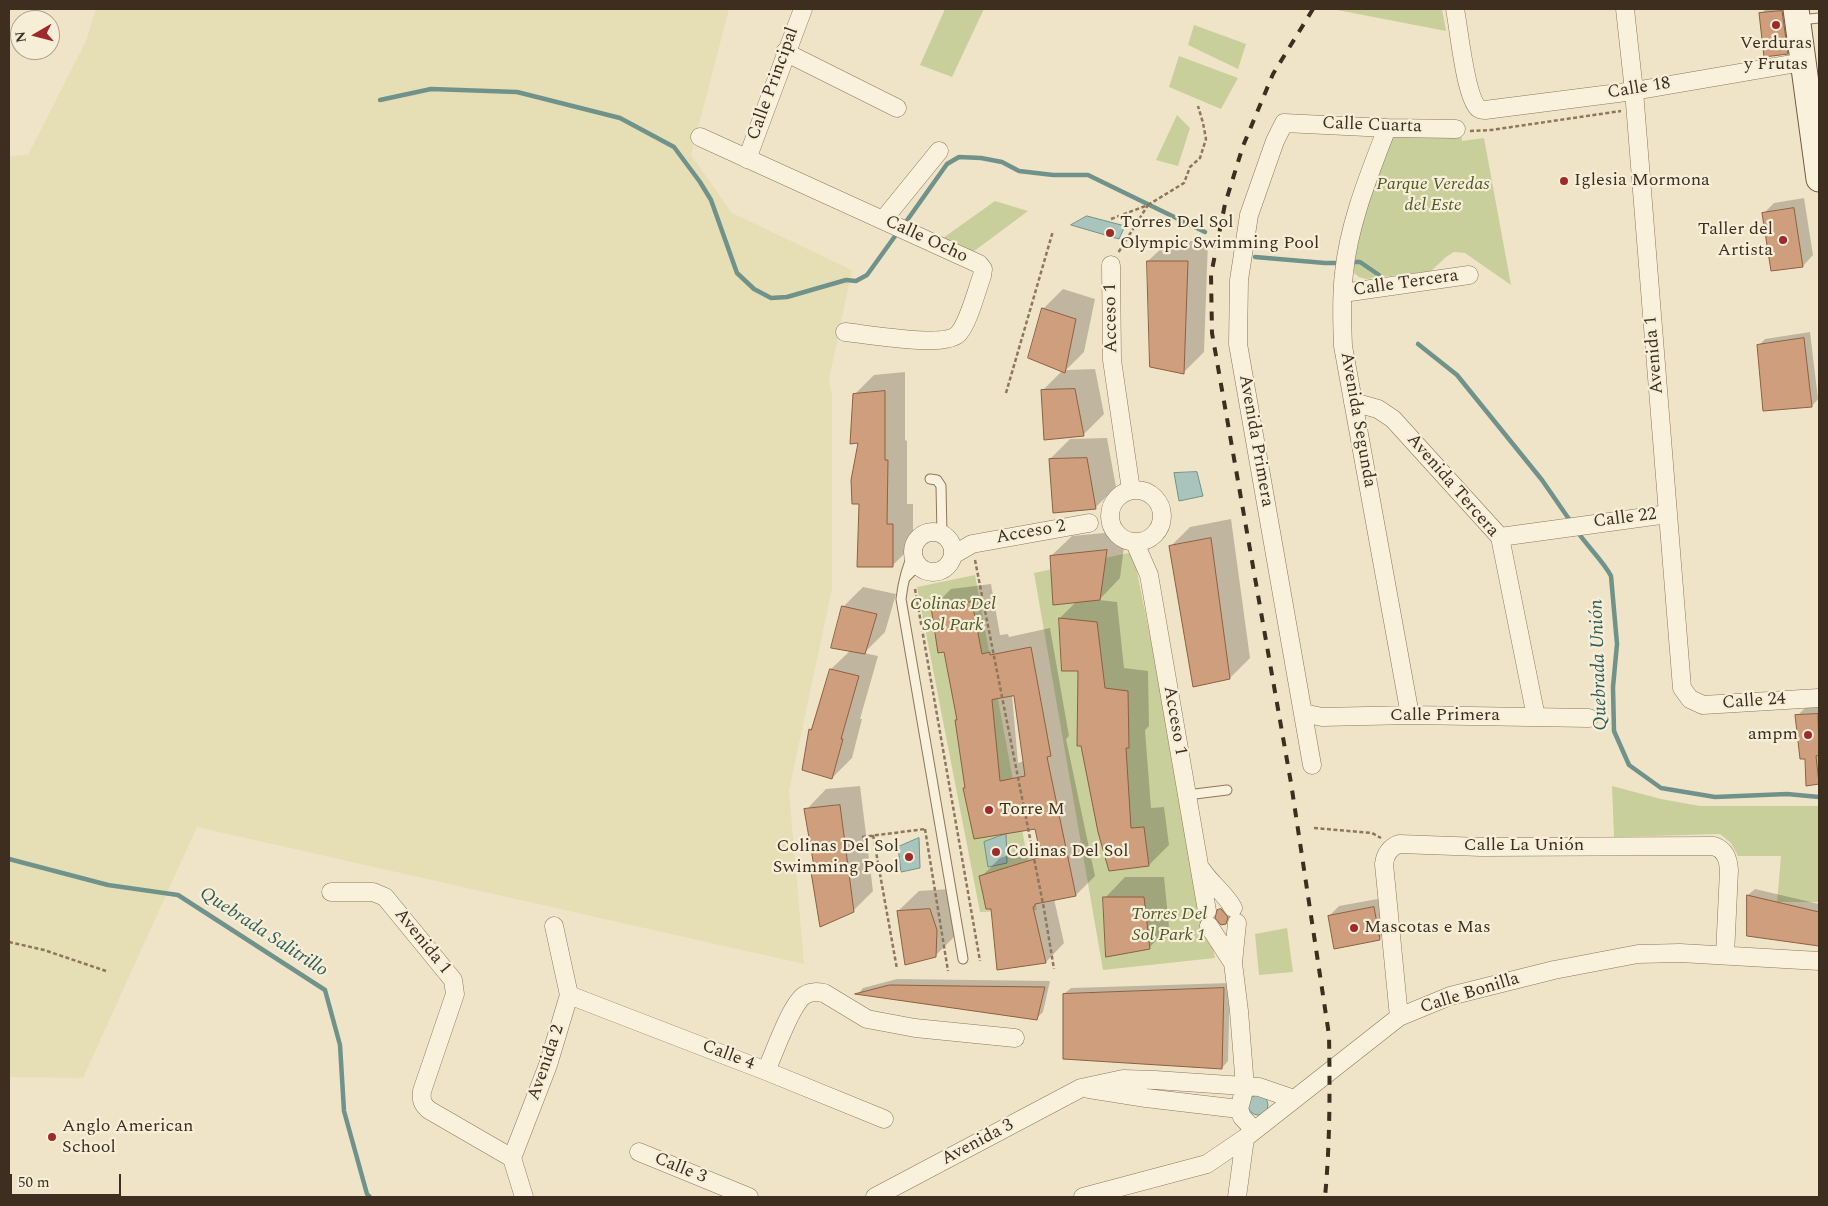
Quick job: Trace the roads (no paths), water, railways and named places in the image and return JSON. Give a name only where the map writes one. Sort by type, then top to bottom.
[{"type":"main road","points":[[1804,16],[1803,62],[1817,151],[1819,179]]},
{"type":"street","name":"Calle Principal","points":[[747,159],[785,52],[803,9]]},
{"type":"street","name":"Calle 18","points":[[1455,9],[1466,73],[1476,106],[1486,110],[1634,91],[1803,62]]},
{"type":"street","name":"Avenida 1","points":[[1625,9],[1634,91],[1682,688],[1690,699]]},
{"type":"street","points":[[785,52],[897,108]]},
{"type":"street","name":"Calle Cuarta","points":[[1287,122],[1387,128],[1456,129]]},
{"type":"street","name":"Avenida Primera","points":[[1287,122],[1282,124],[1275,141],[1249,215],[1239,280],[1238,344],[1312,765]]},
{"type":"street","name":"Avenida Segunda","points":[[1387,128],[1363,192],[1351,235],[1344,272],[1343,346],[1410,715]]},
{"type":"street","name":"Calle Ocho","points":[[700,137],[979,264],[983,269],[963,326],[958,335],[951,339],[940,341],[845,332]]},
{"type":"street","points":[[895,226],[939,151]]},
{"type":"street","name":"Acceso 1","points":[[1111,265],[1112,360],[1131,490]]},
{"type":"street","name":"Calle Tercera","points":[[1343,292],[1469,275]]},
{"type":"street","name":"Avenida Tercera","points":[[1354,402],[1378,409],[1393,419],[1500,536],[1536,717]]},
{"type":"street","points":[[1131,490],[1147,492],[1159,502],[1162,518],[1161,526],[1157,532],[1143,540],[1126,541],[1118,536],[1113,529],[1110,519],[1110,510],[1114,500],[1122,493],[1131,490]]},
{"type":"street","name":"Acceso 2","points":[[919,569],[915,545],[919,538],[926,534],[934,532],[949,548],[1089,523],[1110,510]]},
{"type":"street","name":"Calle 22","points":[[1500,536],[1668,514]]},
{"type":"street","name":"Acceso 2","points":[[1089,523],[1113,529]]},
{"type":"street","name":"Acceso 1","points":[[1143,540],[1208,918],[1233,964]]},
{"type":"street","points":[[919,569],[938,572],[945,568],[950,562],[949,548]]},
{"type":"street","name":"Calle 24","points":[[1690,699],[1702,705],[1819,698]]},
{"type":"street","name":"Calle Primera","points":[[1303,713],[1322,717],[1410,715],[1588,718]]},
{"type":"street","name":"Calle La Unión","points":[[1400,1017],[1384,858],[1396,845],[1405,843],[1481,847],[1714,846],[1724,852],[1730,870],[1726,955]]},
{"type":"street","name":"Acceso 1","points":[[1200,867],[1210,882],[1230,901],[1235,915],[1233,964],[1245,1087]]},
{"type":"street","name":"Avenida 1","points":[[331,892],[373,892],[386,897],[453,980],[456,994],[421,1098],[423,1104],[429,1110],[512,1158]]},
{"type":"street","points":[[554,926],[570,995]]},
{"type":"street","name":"Calle Bonilla","points":[[1083,1197],[1207,1164],[1249,1134],[1400,1017],[1450,996],[1597,960],[1638,954],[1726,955],[1819,961]]},
{"type":"street","points":[[766,1071],[795,1004],[808,993],[824,993],[866,1019],[915,1028],[1015,1038]]},
{"type":"street","name":"Calle 4","points":[[570,995],[884,1119]]},
{"type":"street","name":"Avenida 2","points":[[512,1158],[548,1065],[570,995]]},
{"type":"street","name":"Avenida 3","points":[[875,1197],[1081,1088],[1123,1079],[1259,1087],[1294,1099]]},
{"type":"street","points":[[1238,1197],[1249,1134],[1239,1109],[1245,1087]]},
{"type":"street","points":[[1081,1088],[1239,1109]]},
{"type":"street","name":"Calle 3","points":[[639,1152],[750,1197]]},
{"type":"street","points":[[512,1158],[524,1197]]},
{"type":"lane","points":[[930,479],[937,480],[941,486],[949,548]]},
{"type":"lane","points":[[919,569],[907,567],[902,583],[901,599],[963,959]]},
{"type":"lane","points":[[902,583],[908,575],[919,569]]},
{"type":"lane","points":[[1187,795],[1227,790]]},
{"type":"water","name":"Torres Del Sol Olympic Swimming Pool","points":[[1087,216],[1125,226],[1119,239],[1071,225]]},
{"type":"water","points":[[1197,472],[1203,496],[1179,501],[1174,473]]},
{"type":"water","name":"Colinas Del Sol","points":[[1006,834],[1007,863],[988,867],[984,842]]},
{"type":"water","name":"Colinas Del Sol Swimming Pool","points":[[919,838],[920,868],[901,872],[898,847]]},
{"type":"water","points":[[1254,1095],[1262,1095],[1268,1101],[1268,1109],[1262,1115],[1254,1115],[1248,1109],[1248,1101]]},
{"type":"waterway","name":"Quebrada Unión","points":[[380,100],[431,89],[517,92],[620,118],[674,147],[711,200],[737,273],[754,289],[771,298],[787,297],[846,280],[856,281],[867,275],[898,232]]},
{"type":"waterway","name":"Quebrada Unión","points":[[903,226],[947,164],[959,157],[981,158],[1002,162],[1019,171],[1053,175],[1088,175],[1205,232]]},
{"type":"waterway","name":"Quebrada Unión","points":[[1255,257],[1337,263]]},
{"type":"waterway","name":"Quebrada Unión","points":[[1354,262],[1360,262],[1379,275]]},
{"type":"waterway","name":"Quebrada Unión","points":[[1418,344],[1457,375],[1542,480],[1571,522]]},
{"type":"waterway","name":"Quebrada Unión","points":[[1577,531],[1611,576],[1617,644],[1613,687],[1614,731],[1629,765],[1661,788],[1715,797],[1787,794],[1819,797]]},
{"type":"waterway","name":"Quebrada Salitrillo","points":[[9,859],[108,885],[178,895],[325,990],[340,1045],[344,1111],[367,1194],[370,1197]]},
{"type":"railway","points":[[1313,9],[1273,74],[1243,146],[1225,204],[1211,275],[1212,333],[1291,783],[1329,1035],[1330,1076],[1325,1197]]},
{"type":"place","name":"Verduras y Frutas","points":[[1776,25]]},
{"type":"place","name":"Iglesia Mormona","points":[[1564,181]]},
{"type":"place","name":"Torres Del Sol Olympic Swimming Pool","points":[[1110,233]]},
{"type":"place","name":"Taller del Artista","points":[[1783,240]]},
{"type":"place","name":"ampm","points":[[1808,735]]},
{"type":"place","name":"Torre M","points":[[989,810]]},
{"type":"place","name":"Colinas Del Sol","points":[[996,852]]},
{"type":"place","name":"Colinas Del Sol Swimming Pool","points":[[909,857]]},
{"type":"place","name":"Mascotas e Mas","points":[[1354,928]]},
{"type":"place","name":"Anglo American School","points":[[52,1137]]},
{"type":"park label","name":"Parque Veredas del Este","points":[[1433,195]]},
{"type":"park label","name":"Colinas Del Sol Park","points":[[953,615]]},
{"type":"park label","name":"Torres Del Sol Park 1","points":[[1169,925]]}]
